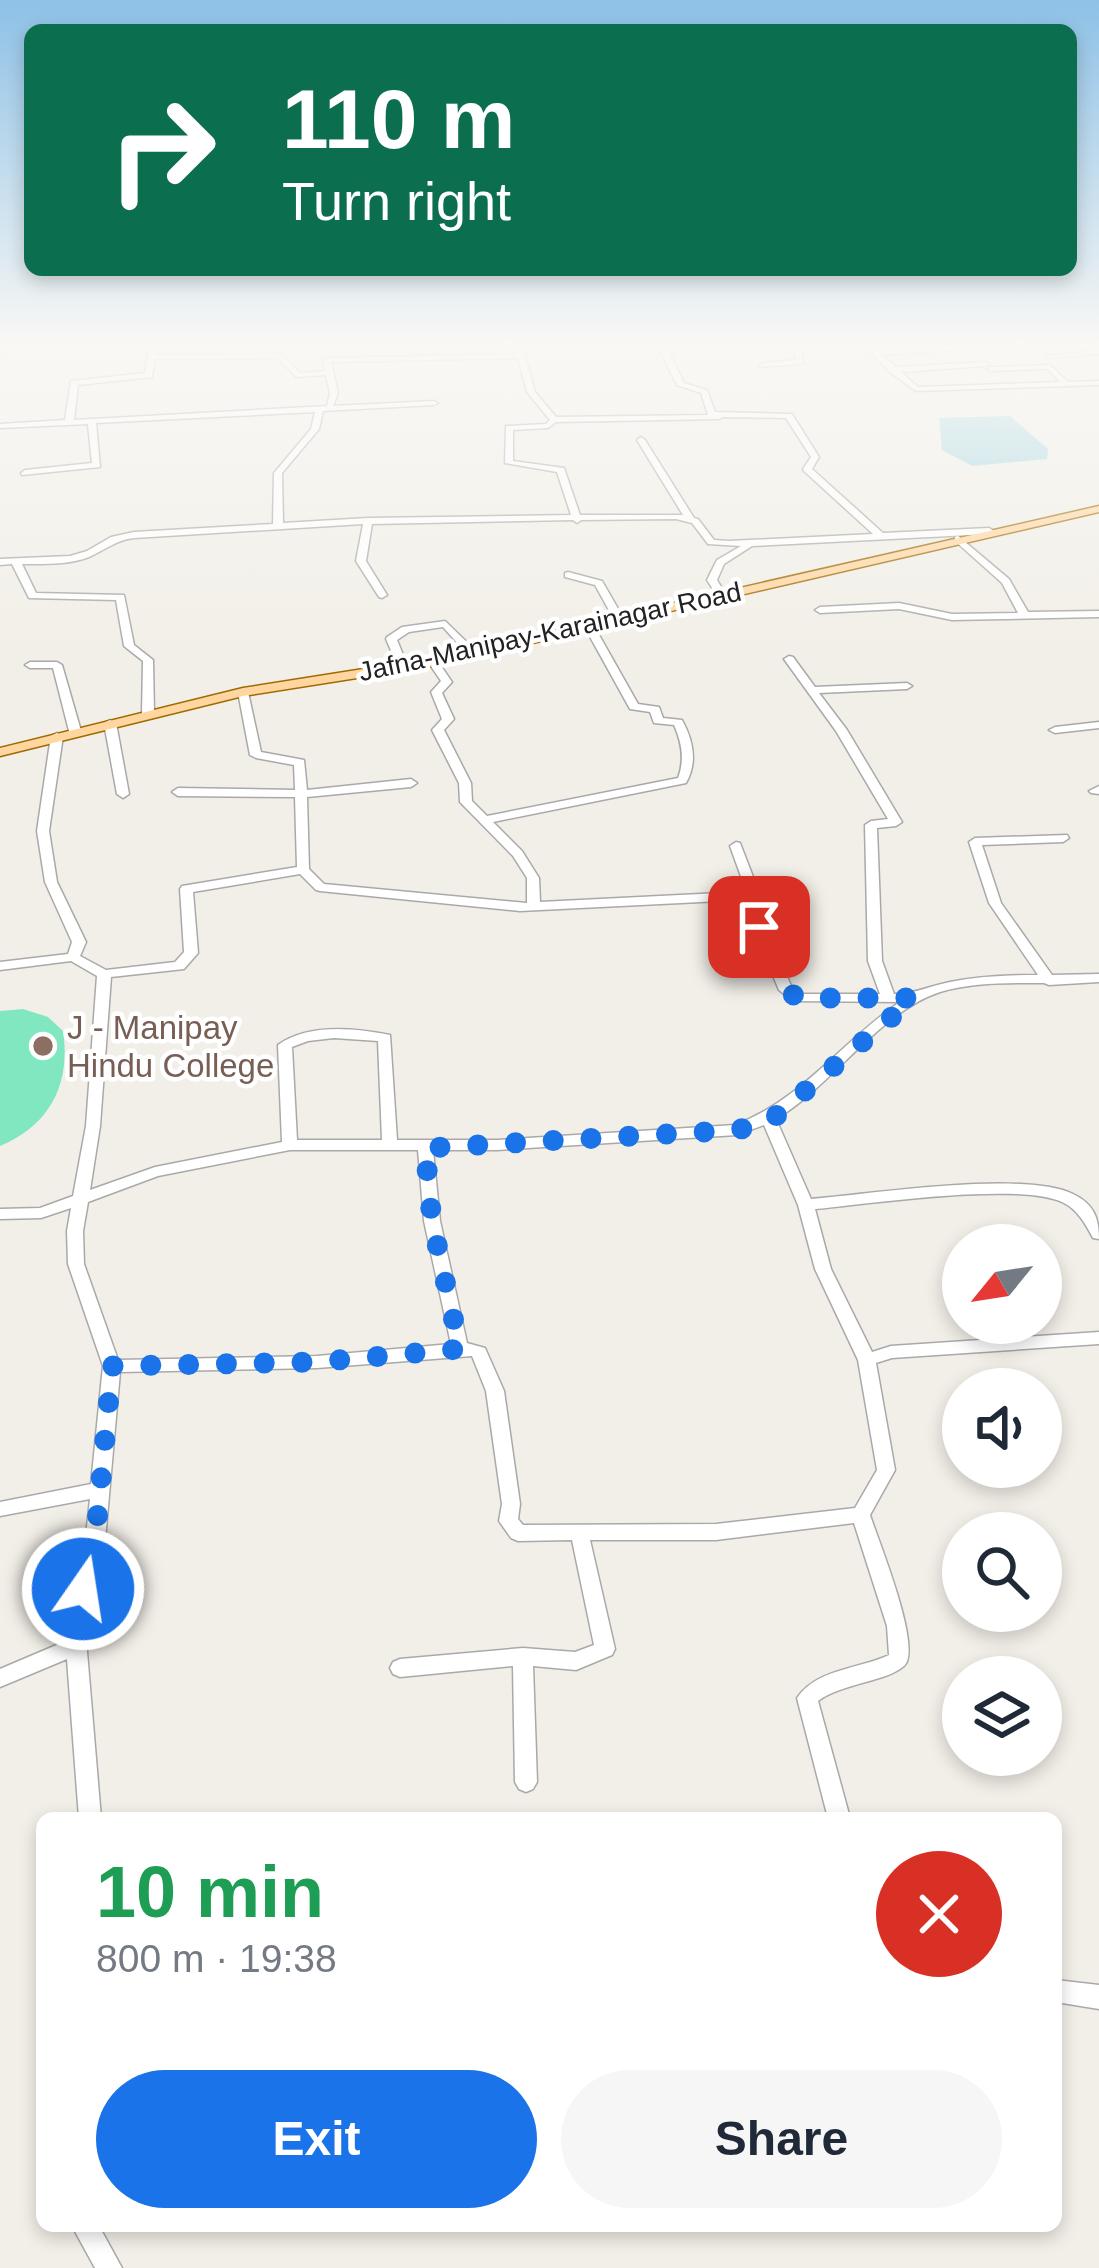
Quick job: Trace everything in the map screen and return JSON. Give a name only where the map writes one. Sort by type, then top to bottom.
[{"type":"main road","name":"Jafna-Manipay-Karainagar Road","points":[[0,752],[243,692],[433,662],[1099,509]]},
{"type":"street","points":[[25,473],[97,465],[95,448]]},
{"type":"street","points":[[278,526],[278,473],[300,448]]},
{"type":"street","points":[[509,448],[509,463],[561,470],[577,520]]},
{"type":"street","points":[[646,448],[690,519],[711,542],[988,531]]},
{"type":"street","points":[[809,448],[815,458],[807,469],[879,534]]},
{"type":"street","points":[[0,562],[90,553],[109,538],[278,526],[690,519]]},
{"type":"street","points":[[368,521],[361,561],[382,595]]},
{"type":"street","points":[[958,539],[1006,581],[1025,616]]},
{"type":"street","points":[[722,595],[712,580],[720,562],[762,541]]},
{"type":"street","points":[[15,561],[33,596],[120,597],[129,646],[148,660],[148,714]]},
{"type":"street","points":[[568,575],[599,583],[619,619]]},
{"type":"street","points":[[820,610],[898,606],[952,617],[1099,614]]},
{"type":"street","points":[[403,667],[391,639],[406,629],[445,624],[472,653]]},
{"type":"street","points":[[483,820],[682,782],[688,773],[686,736],[678,722],[658,721],[655,709],[634,707],[589,626]]},
{"type":"street","points":[[789,659],[815,690],[896,822],[871,825],[875,961],[888,997]]},
{"type":"street","points":[[433,662],[447,682],[436,692],[448,719],[438,730],[465,783],[466,802],[518,854],[533,878],[534,906]]},
{"type":"street","points":[[30,665],[57,665],[75,731]]},
{"type":"street","points":[[815,690],[908,686]]},
{"type":"street","points":[[243,692],[256,755],[300,762],[303,870],[320,887],[534,906],[746,896]]},
{"type":"street","points":[[110,723],[123,794]]},
{"type":"street","points":[[1055,730],[1099,725]]},
{"type":"street","points":[[57,736],[43,831],[51,882],[79,942],[73,957]]},
{"type":"street","points":[[178,792],[301,794],[411,783]]},
{"type":"street","points":[[1049,981],[995,903],[975,842],[1063,838]]},
{"type":"street","points":[[736,846],[749,883],[746,896],[786,990],[798,998],[824,1002],[914,998]]},
{"type":"street","points":[[0,966],[73,957],[104,974],[188,962],[185,889],[303,870]]},
{"type":"street","points":[[89,1812],[74,1616],[93,1563],[112,1366],[76,1264],[104,974]]},
{"type":"street","points":[[0,1214],[40,1213],[155,1172],[290,1145],[425,1148],[737,1130],[770,1121],[914,998],[945,986],[1099,978]]},
{"type":"street","points":[[290,1145],[285,1045],[298,1038],[334,1035],[385,1038],[390,1145]]},
{"type":"street","points":[[770,1121],[806,1205],[824,1269],[867,1360],[886,1470],[861,1515],[901,1641],[899,1659],[880,1671],[808,1694],[837,1812]]},
{"type":"street","points":[[425,1148],[432,1221],[460,1349]]},
{"type":"street","points":[[806,1205],[1041,1193],[1079,1204],[1097,1226]]},
{"type":"street","points":[[867,1360],[891,1352],[1099,1338]]},
{"type":"street","points":[[112,1366],[316,1362],[460,1349],[479,1352],[494,1390],[510,1528],[533,1536],[716,1532],[861,1515]]},
{"type":"street","points":[[0,1509],[102,1489]]},
{"type":"street","points":[[400,1668],[523,1657],[576,1660],[605,1649],[580,1536]]},
{"type":"street","points":[[0,1678],[74,1647]]},
{"type":"street","points":[[523,1657],[526,1782]]},
{"type":"street","points":[[1062,1991],[1099,1997]]},
{"type":"street","points":[[88,2232],[109,2268]]},
{"type":"green space","points":[[23,1009],[48,1017],[63,1031],[64,1068],[44,1114],[0,1146],[0,1011]]},
{"type":"water","points":[[1048,449],[1047,459],[972,466],[942,450]]},
{"type":"place","name":"J - Manipay Hindu College","points":[[43,1046]]},
{"type":"route","points":[[83,1589],[93,1563],[112,1366],[316,1362],[460,1349],[432,1221],[425,1148],[737,1130],[770,1121],[914,998],[824,1002],[798,998],[786,990],[759,927]]}]
